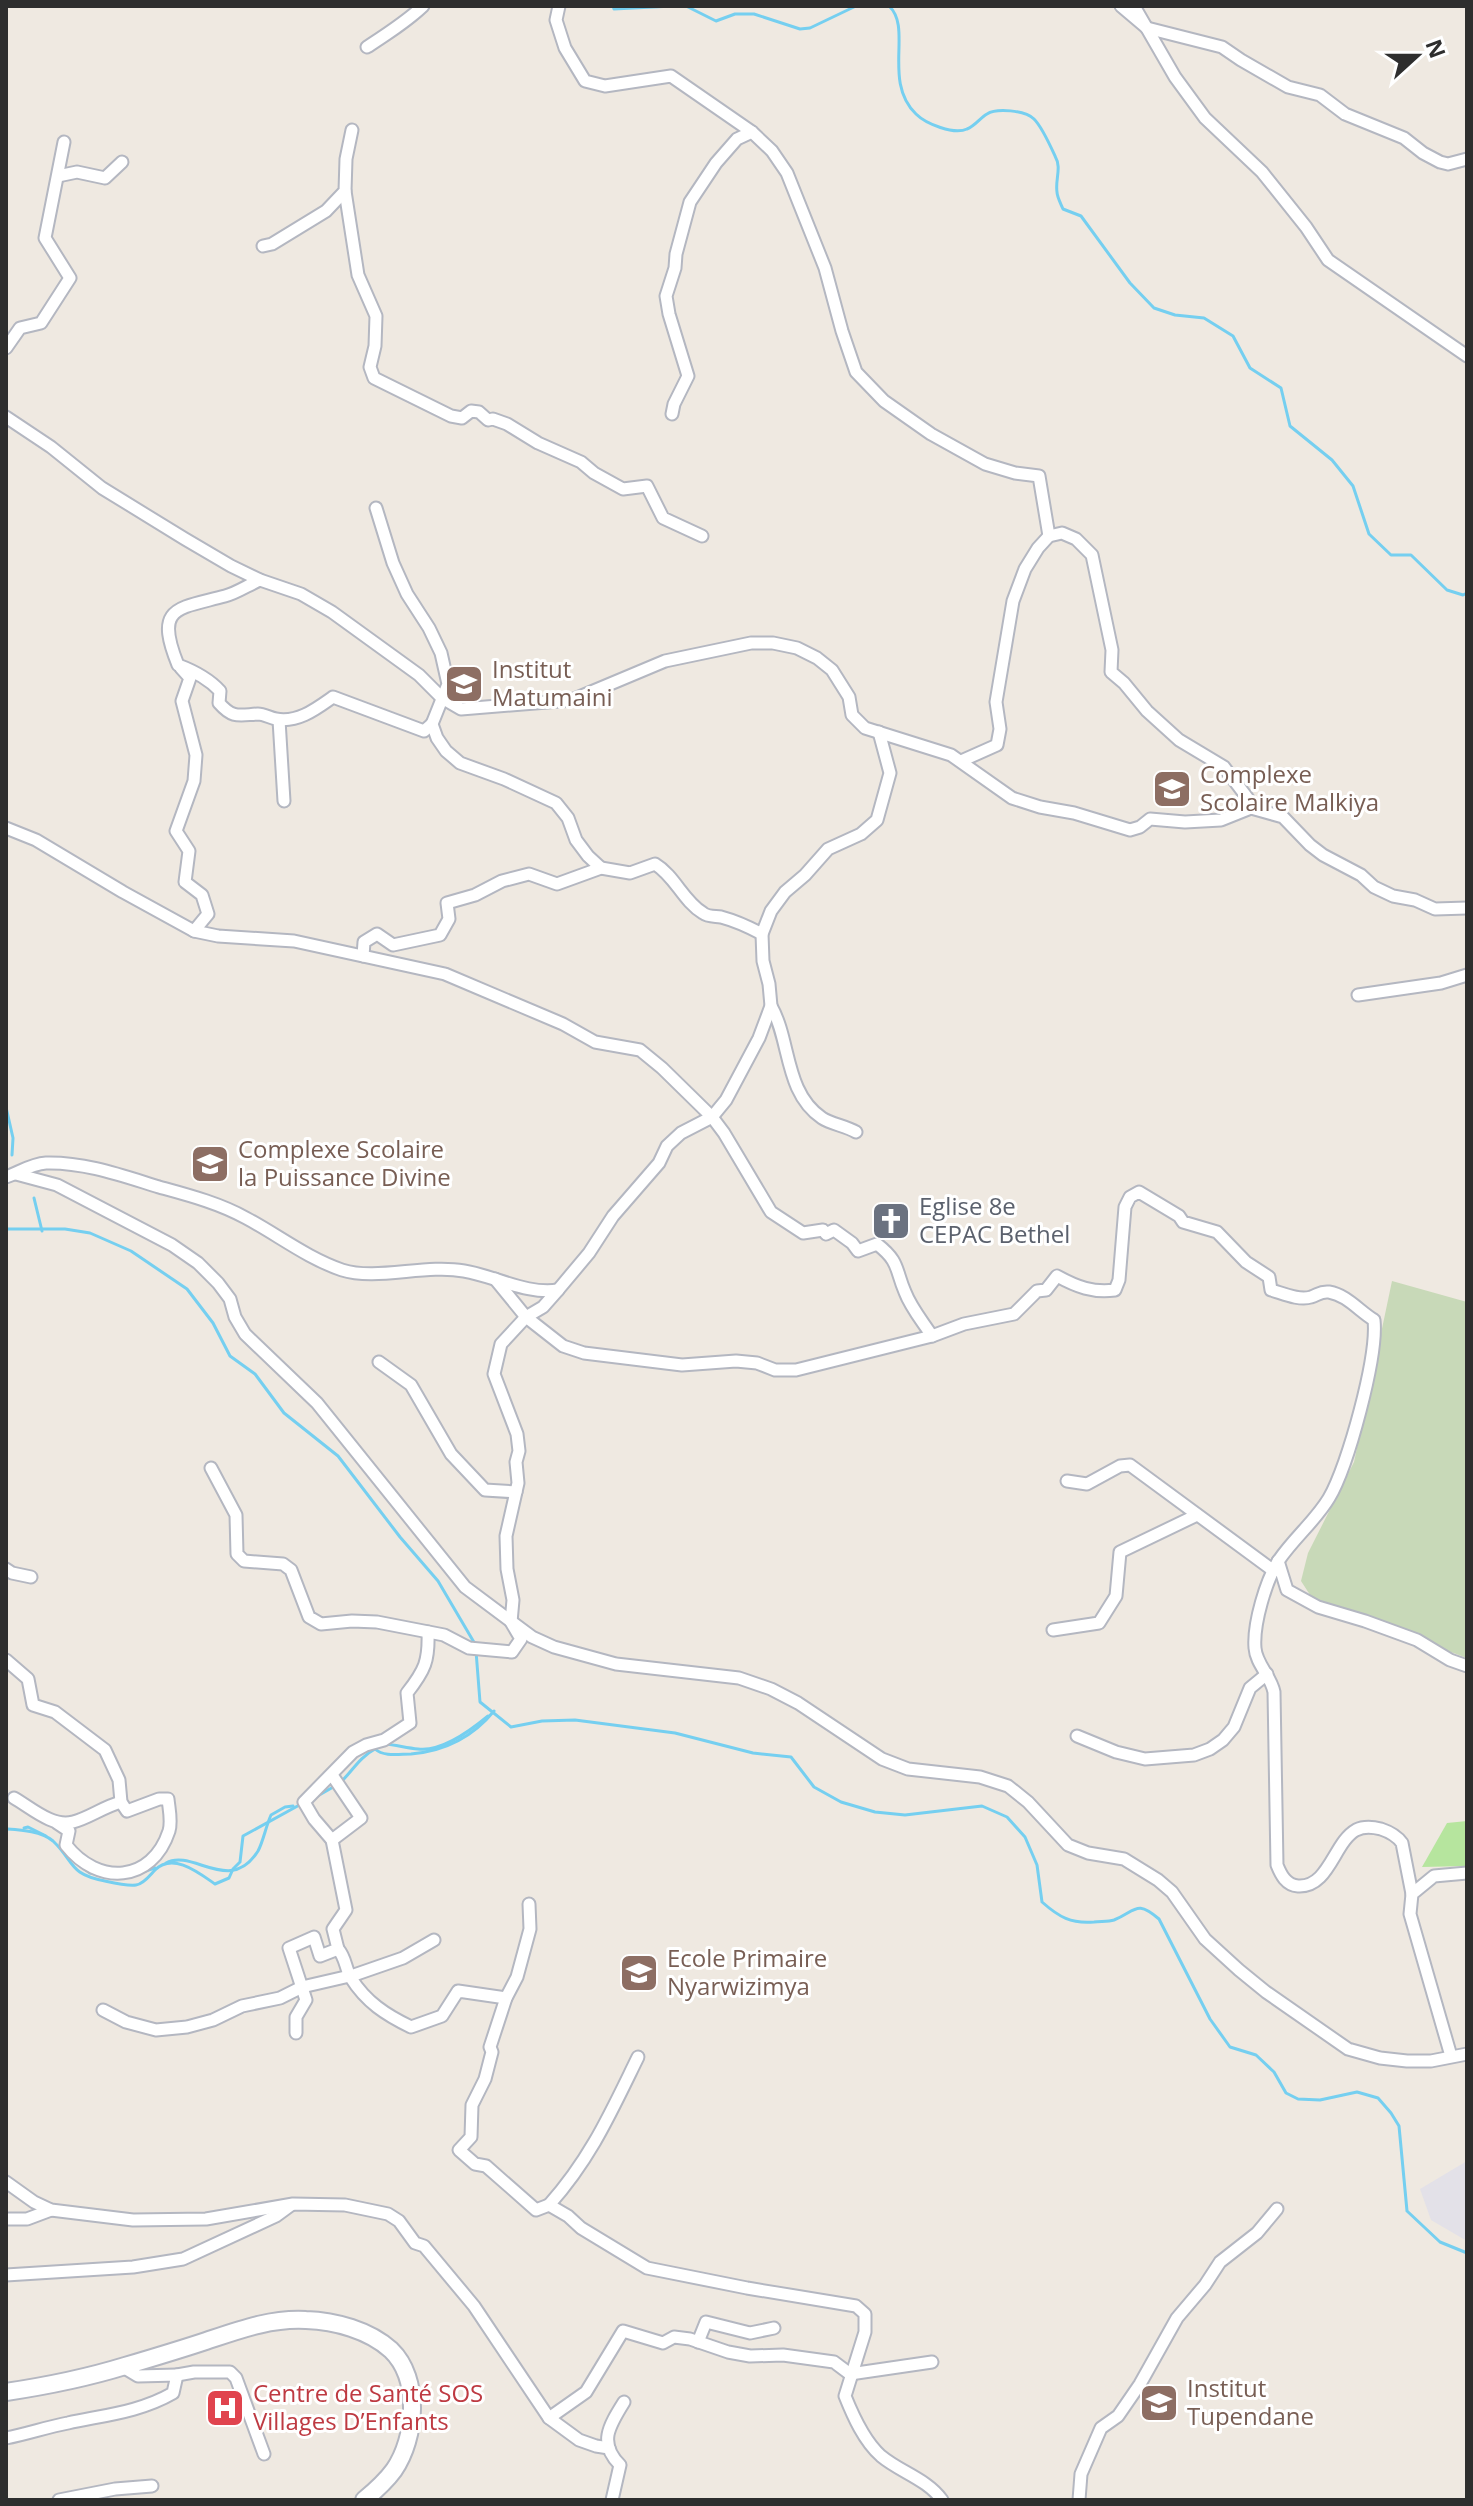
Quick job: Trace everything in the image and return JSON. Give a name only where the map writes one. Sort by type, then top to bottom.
[{"type":"street","points":[[367,47],[406,22],[423,6]]},
{"type":"street","points":[[559,6],[556,20],[565,48],[585,81],[605,86],[671,76],[752,132],[772,151],[787,173],[825,268],[856,372],[884,401],[931,434],[985,464],[1039,476],[1049,536]]},
{"type":"street","points":[[1121,6],[1147,28],[1222,47],[1288,87],[1320,95],[1345,114],[1404,138],[1440,162],[1448,164],[1467,159]]},
{"type":"street","points":[[1134,6],[1175,77],[1205,118],[1262,172],[1328,260],[1467,356]]},
{"type":"street","points":[[352,130],[346,159],[345,191],[358,275],[376,316],[375,346],[370,367],[374,378],[451,416],[462,418],[471,411],[479,412],[488,420],[507,424],[538,443],[581,462],[623,489],[647,486],[663,518],[702,536]]},
{"type":"street","points":[[672,414],[688,376],[666,296],[690,202],[726,151],[737,139],[752,132]]},
{"type":"street","points":[[6,348],[20,328],[41,323],[70,278],[45,238],[64,142]]},
{"type":"street","points":[[58,176],[77,172],[105,178],[122,162]]},
{"type":"street","points":[[263,246],[272,244],[326,211],[345,191]]},
{"type":"street","points":[[6,417],[51,447],[102,488],[231,566],[301,594],[332,612],[419,675],[442,698],[461,709],[572,700],[665,661],[751,643],[773,643],[797,648],[832,670],[849,697],[852,715],[865,728],[928,747],[961,761],[1012,798],[1130,830],[1150,819],[1185,822],[1221,820],[1251,808],[1283,817],[1323,855],[1393,896],[1415,900],[1435,909],[1467,908]]},
{"type":"street","points":[[178,665],[198,673],[214,685],[220,691],[219,703],[227,712],[243,717],[259,714],[279,720],[303,716],[333,697],[424,731],[432,724],[448,684],[441,653],[393,563],[376,508]]},
{"type":"street","points":[[961,761],[997,745],[1000,729],[996,702],[1013,601],[1025,569],[1038,548],[1049,536],[1062,533],[1076,539],[1092,555],[1112,650],[1111,672],[1179,740],[1224,767],[1249,800],[1251,808]]},
{"type":"street","points":[[194,931],[208,914],[202,895],[185,882],[189,851],[176,831],[194,781],[196,755],[182,701],[190,678],[178,665],[170,644],[168,625],[176,611],[188,604],[228,595],[260,580]]},
{"type":"street","points":[[279,720],[284,801]]},
{"type":"street","points":[[432,724],[446,751],[460,763],[556,803],[568,818],[576,840],[601,868]]},
{"type":"street","points":[[856,1132],[823,1119],[798,1089],[784,1050],[779,1021],[771,1006],[762,934],[771,911],[785,892],[828,849],[861,834],[877,820],[890,773],[879,732]]},
{"type":"street","points":[[6,828],[36,840],[194,931],[218,936],[294,941],[445,974],[563,1024],[595,1042],[640,1050],[712,1117],[771,1212],[803,1233],[823,1230],[826,1234],[834,1230],[858,1251],[877,1244],[891,1255],[905,1293],[932,1336]]},
{"type":"street","points":[[363,956],[364,942],[377,934],[393,945],[440,935],[449,919],[447,903],[475,895],[502,881],[529,874],[557,884],[601,868],[630,873],[655,864],[665,870],[705,915],[720,917],[762,934]]},
{"type":"street","points":[[1358,995],[1441,983],[1467,975]]},
{"type":"street","points":[[211,1468],[236,1515],[237,1554],[244,1561],[283,1564],[291,1570],[309,1617],[321,1624],[377,1622],[444,1635],[469,1648],[512,1652],[521,1639],[511,1622],[513,1600],[507,1569],[506,1536],[518,1483],[516,1462],[519,1451],[517,1434],[494,1374],[501,1344],[526,1317],[543,1307],[558,1290],[589,1253],[613,1216],[659,1163],[667,1146],[681,1133],[712,1117],[726,1100],[740,1079],[771,1006]]},
{"type":"street","points":[[11,1176],[29,1166],[45,1163],[91,1167],[216,1204],[312,1257],[346,1271],[380,1273],[444,1267],[542,1293],[558,1290]]},
{"type":"street","points":[[11,1176],[57,1185],[172,1245],[198,1263],[230,1299],[235,1317],[245,1334],[317,1403],[465,1587],[532,1637],[616,1664],[739,1678],[798,1703],[850,1739],[895,1764],[908,1769],[980,1777],[1008,1786],[1028,1802],[1068,1845],[1088,1853],[1124,1859],[1158,1880],[1172,1892],[1205,1939],[1239,1970],[1348,2049],[1380,2058],[1407,2061],[1431,2061],[1467,2054]]},
{"type":"street","points":[[495,1279],[526,1317],[563,1346],[584,1353],[682,1365],[736,1361],[757,1363],[775,1370],[796,1370],[932,1336],[964,1324],[1014,1314],[1037,1291],[1046,1290],[1057,1276],[1081,1288],[1102,1292],[1115,1290],[1119,1280],[1125,1207],[1130,1197],[1139,1192],[1179,1216],[1183,1222],[1217,1232],[1246,1262],[1269,1277],[1271,1290],[1299,1298],[1311,1297],[1319,1292],[1330,1293],[1345,1298],[1374,1320],[1376,1333],[1366,1384],[1339,1479],[1329,1499],[1276,1566],[1264,1593],[1255,1640],[1255,1649],[1273,1683],[1274,1692],[1277,1865],[1281,1876],[1289,1884],[1310,1884],[1329,1865],[1349,1835],[1358,1829],[1377,1828],[1397,1837],[1402,1843],[1412,1894],[1410,1914],[1451,2056]]},
{"type":"street","points":[[379,1362],[411,1385],[451,1454],[485,1490],[516,1492]]},
{"type":"street","points":[[1067,1481],[1087,1484],[1120,1466],[1130,1465],[1197,1515],[1276,1566],[1287,1590],[1318,1607],[1417,1640],[1450,1660],[1467,1666]]},
{"type":"street","points":[[1053,1630],[1099,1623],[1116,1596],[1120,1552],[1197,1515]]},
{"type":"street","points":[[6,1569],[31,1577]]},
{"type":"street","points":[[428,1632],[428,1662],[407,1693],[410,1723],[384,1740],[353,1752],[304,1802],[332,1840],[346,1910],[333,1929],[338,1949],[344,1956],[349,1976],[374,2007],[411,2027],[442,2016],[458,1991],[506,1998]]},
{"type":"street","points":[[6,1660],[28,1679],[33,1705],[55,1712],[105,1750],[119,1780],[121,1802],[127,1811],[159,1799],[168,1799],[169,1830],[158,1853],[144,1866],[125,1874],[106,1873],[86,1866],[66,1845],[69,1831],[14,1798]]},
{"type":"street","points":[[1077,1736],[1116,1752],[1145,1759],[1194,1755],[1223,1740],[1234,1727],[1250,1688],[1267,1674]]},
{"type":"street","points":[[332,1775],[361,1818],[332,1840]]},
{"type":"street","points":[[57,1823],[71,1823],[121,1802]]},
{"type":"street","points":[[1412,1894],[1434,1876],[1467,1873]]},
{"type":"street","points":[[529,1904],[530,1929],[517,1977],[506,1998],[490,2047],[492,2052],[485,2079],[472,2105],[471,2137],[459,2150],[475,2164],[486,2166],[536,2210],[549,2205],[586,2159],[638,2057]]},
{"type":"street","points":[[296,2033],[296,2017],[306,2000],[289,1948],[314,1937],[320,1956],[338,1949]]},
{"type":"street","points":[[103,2010],[126,2022],[156,2030],[187,2027],[213,2020],[242,2006],[280,1998],[302,1987],[403,1958],[434,1940]]},
{"type":"street","points":[[6,2182],[51,2210],[133,2220],[206,2219],[293,2204],[345,2205],[388,2214],[399,2221],[415,2243],[424,2246],[474,2306],[549,2418],[579,2440],[609,2448]]},
{"type":"street","points":[[6,2275],[133,2267],[183,2259],[276,2216],[293,2204]]},
{"type":"street","points":[[549,2205],[647,2268],[856,2306],[865,2314],[865,2332],[845,2396],[857,2425],[880,2455],[920,2480],[942,2500]]},
{"type":"street","points":[[1079,2500],[1081,2474],[1101,2428],[1118,2416],[1177,2318],[1220,2262],[1263,2227],[1277,2209]]},
{"type":"street","points":[[6,2219],[27,2219],[51,2210]]},
{"type":"street","points":[[6,2392],[123,2367],[276,2321],[325,2321],[353,2328],[392,2351],[411,2392],[411,2423],[405,2449],[394,2469],[364,2500]]},
{"type":"street","points":[[698,2342],[706,2322],[750,2333],[774,2328]]},
{"type":"street","points":[[549,2418],[586,2392],[623,2331],[663,2343],[674,2337],[750,2356],[783,2355],[834,2362],[850,2374],[932,2362]]},
{"type":"street","points":[[123,2367],[138,2376],[230,2372],[236,2378],[264,2454]]},
{"type":"street","points":[[6,2438],[115,2415],[156,2402],[173,2393],[177,2375]]},
{"type":"street","points":[[612,2500],[620,2465],[611,2456],[606,2439],[612,2421],[624,2402]]},
{"type":"street","points":[[59,2500],[115,2489],[152,2486]]},
{"type":"shaded area","points":[[1467,2161],[1467,2241],[1431,2220],[1420,2189]]},
{"type":"green space","points":[[1392,1281],[1467,1302],[1467,1658],[1314,1601],[1301,1581],[1308,1553],[1354,1462]]},
{"type":"green space","points":[[1467,1821],[1467,1866],[1422,1867],[1447,1823]]},
{"type":"waterway","points":[[613,6],[614,9],[673,6]]},
{"type":"waterway","points":[[686,6],[716,21],[735,14],[754,14],[800,29],[810,28],[856,6]]},
{"type":"waterway","points":[[889,6],[899,28],[901,86],[906,101],[916,114],[933,125],[955,131],[970,128],[987,114],[997,111],[1018,112],[1034,119],[1057,160],[1057,194],[1063,209],[1081,216],[1130,283],[1154,308],[1175,315],[1204,318],[1233,336],[1250,368],[1281,388],[1290,426],[1332,460],[1353,486],[1369,534],[1391,555],[1411,555],[1447,590],[1463,595],[1467,593]]},
{"type":"waterway","points":[[6,1107],[13,1138],[12,1155]]},
{"type":"waterway","points":[[34,1198],[42,1231]]},
{"type":"waterway","points":[[6,1229],[65,1229],[90,1233],[131,1251],[187,1289],[213,1323],[230,1356],[255,1374],[284,1413],[338,1456],[438,1581],[475,1644]]},
{"type":"waterway","points":[[476,1651],[480,1702],[511,1727],[542,1721],[575,1720],[675,1733],[753,1753],[791,1757],[814,1787],[841,1802],[875,1812],[905,1815],[982,1806],[1007,1817],[1025,1837],[1037,1865],[1042,1902],[1072,1921],[1112,1921],[1140,1908],[1159,1919],[1210,2019],[1230,2047],[1256,2055],[1274,2072],[1286,2093],[1298,2099],[1320,2100],[1357,2092],[1378,2098],[1399,2126],[1407,2211],[1440,2242],[1467,2253]]},
{"type":"waterway","points":[[341,1782],[375,1749],[392,1754],[435,1750],[467,1736],[494,1711]]},
{"type":"waterway","points":[[385,1744],[418,1749],[436,1747],[464,1734],[488,1716]]},
{"type":"waterway","points":[[314,1798],[335,1786]]},
{"type":"waterway","points":[[6,1829],[43,1835],[60,1848],[78,1871],[93,1878],[136,1885],[162,1865],[170,1863],[186,1866],[215,1884],[229,1878],[240,1862],[243,1836],[303,1803]]},
{"type":"waterway","points":[[166,1863],[188,1861],[224,1871],[236,1870],[247,1864],[258,1851],[271,1815],[293,1806]]},
{"type":"waterway","points":[[24,1828],[46,1836]]},
{"type":"waterway","points":[[61,1849],[73,1860]]},
{"type":"waterway","points":[[79,1865],[96,1874]]},
{"type":"waterway","points":[[139,1873],[155,1868]]},
{"type":"place","name":"Institut Matumaini","points":[[464,684]]},
{"type":"place","name":"Complexe Scolaire Malkiya","points":[[1172,789]]},
{"type":"place","name":"Complexe Scolaire la Puissance Divine","points":[[210,1164]]},
{"type":"place","name":"Eglise 8e CEPAC Bethel","points":[[891,1221]]},
{"type":"place","name":"Ecole Primaire Nyarwizimya","points":[[639,1973]]},
{"type":"place","name":"Institut Tupendane","points":[[1159,2403]]},
{"type":"place","name":"Centre de Santé SOS Villages D’Enfants","points":[[225,2408]]}]
